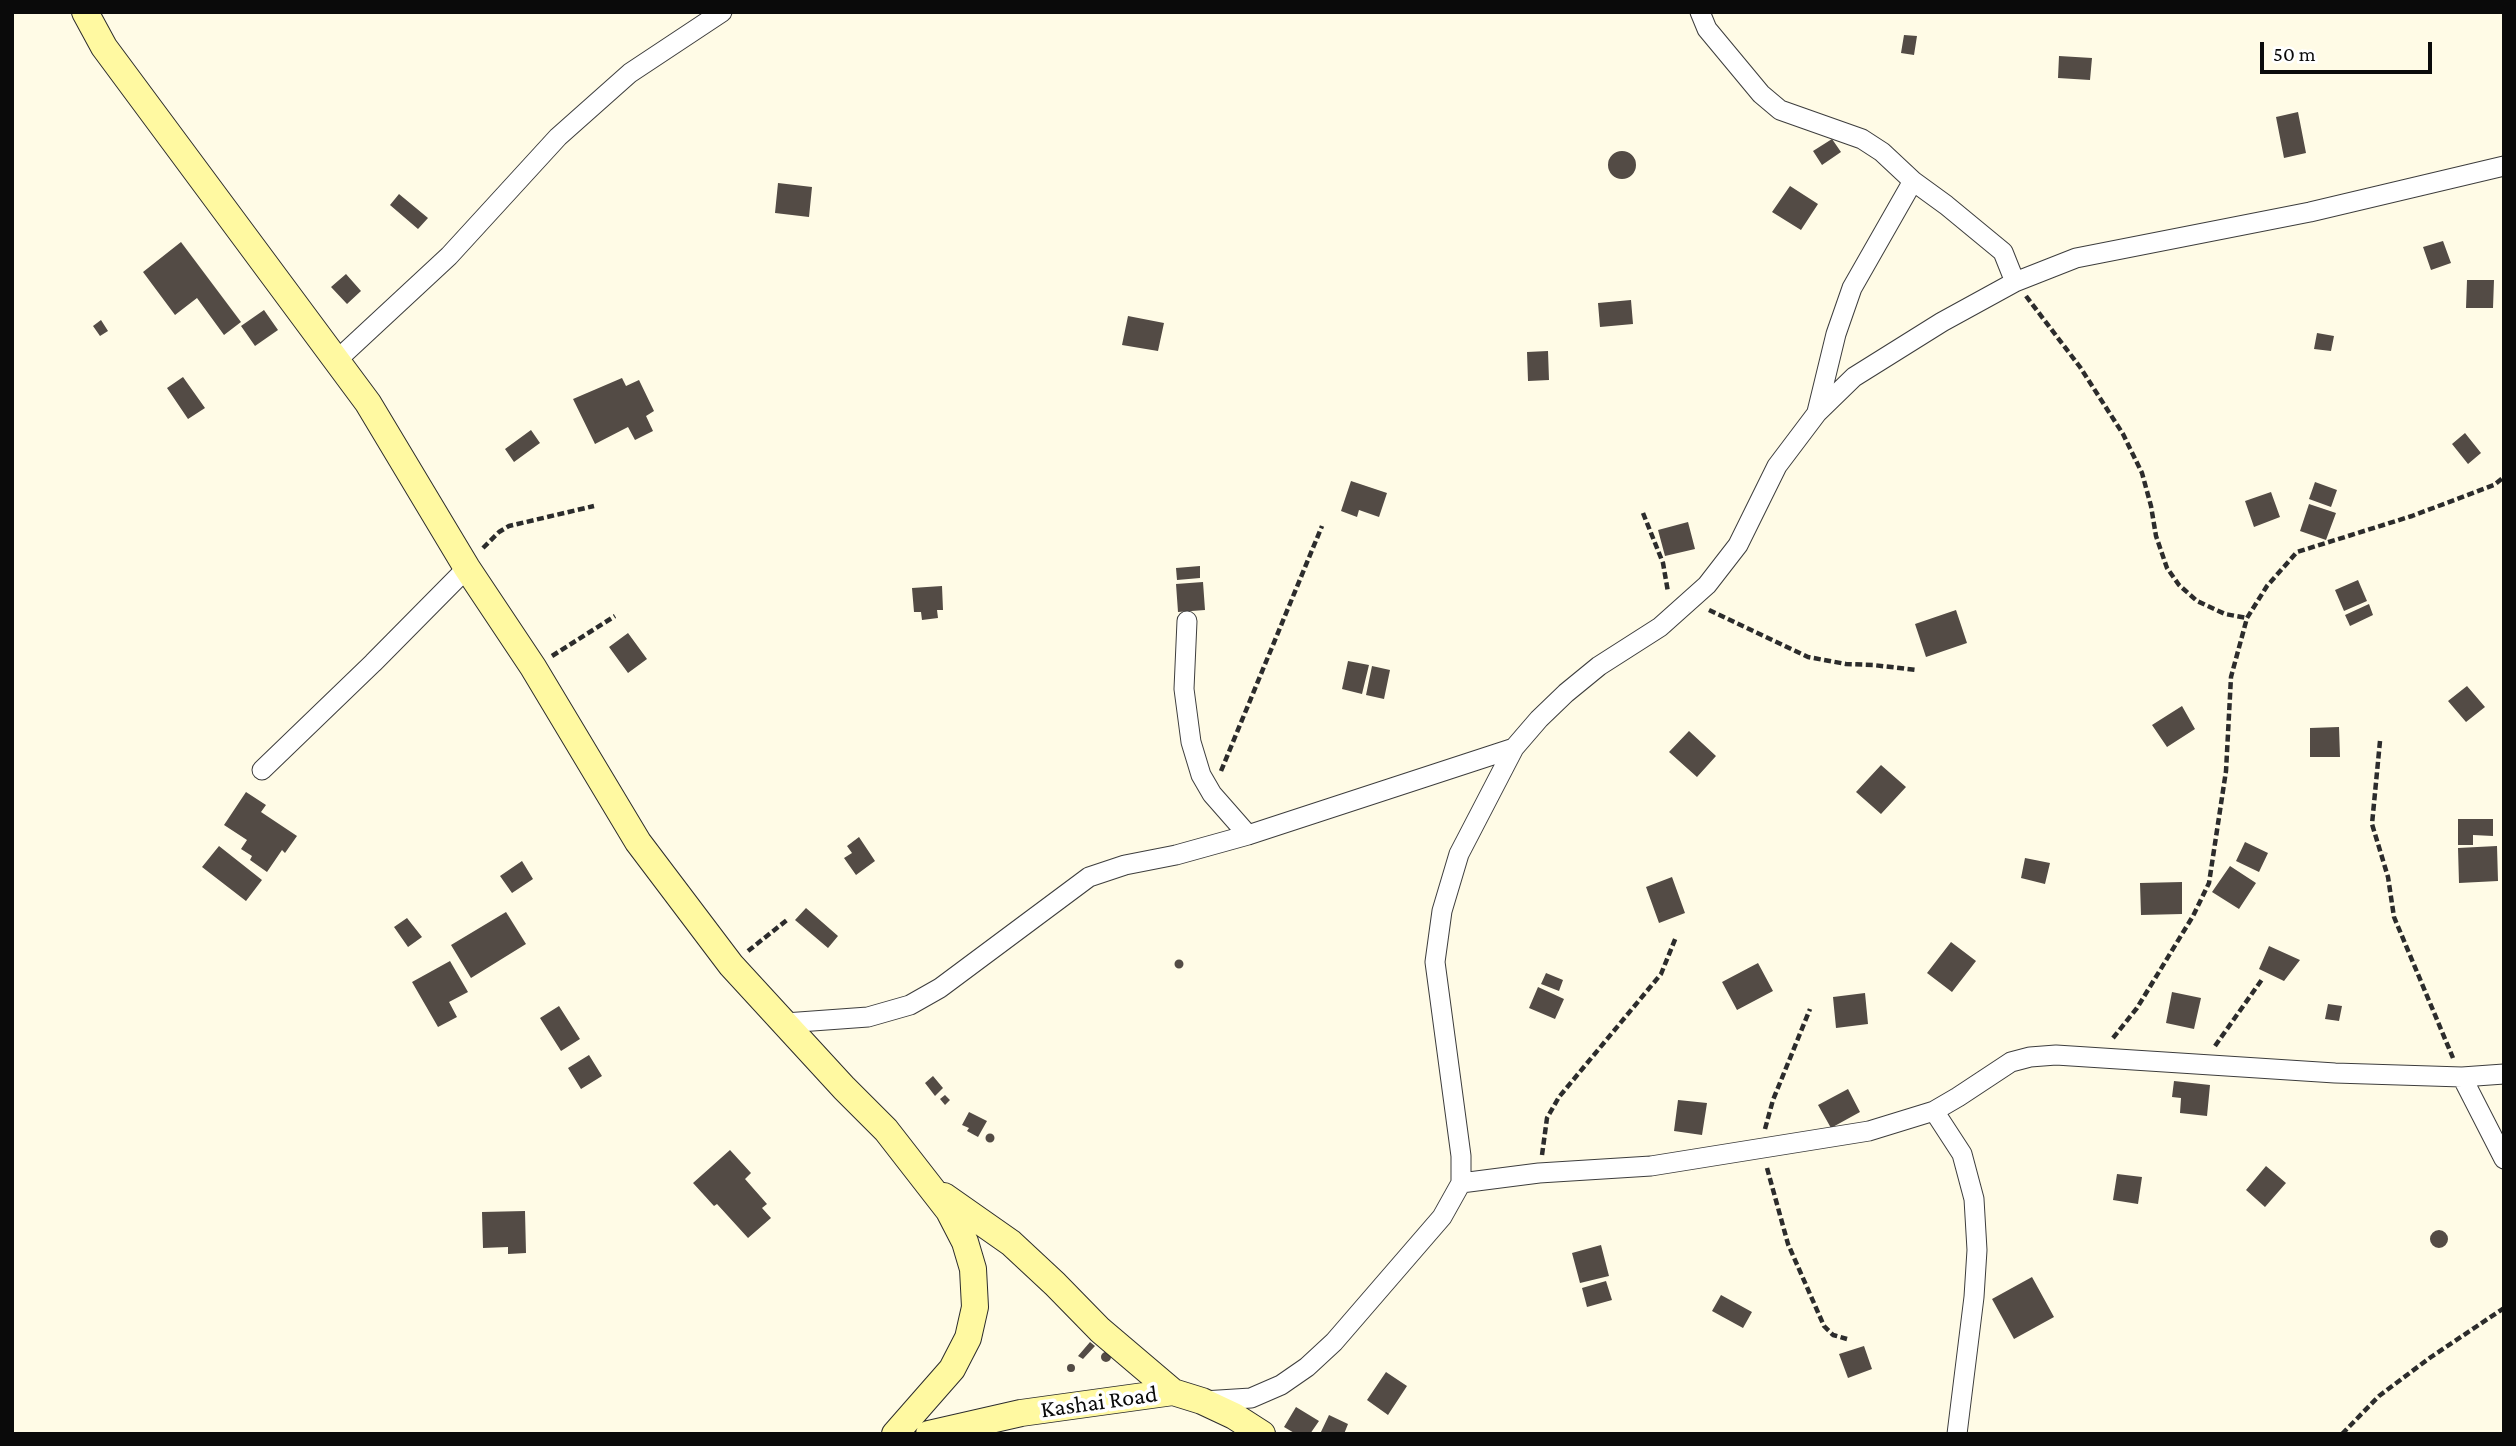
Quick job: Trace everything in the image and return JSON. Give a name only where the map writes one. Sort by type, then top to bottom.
[{"type":"street","points":[[85,12],[104,47],[368,403],[467,568],[533,667],[638,842],[731,965],[886,1130],[949,1211],[965,1242],[973,1269],[975,1307],[968,1338],[952,1369],[895,1434]]},
{"type":"street","points":[[337,360],[449,256],[558,137],[630,73],[722,12]]},
{"type":"street","points":[[1700,12],[1707,29],[1761,94],[1780,110],[1862,139],[1882,152],[1913,181],[2003,252],[2015,282]]},
{"type":"street","points":[[1202,1401],[1251,1398],[1281,1385],[1307,1367],[1334,1342],[1435,1226],[1461,1183],[1460,1145],[1435,962],[1442,911],[1459,854],[1514,748],[1566,692],[1670,617],[1707,585],[1738,545],[1777,466],[1817,413],[1854,377],[2015,282],[2076,258],[2310,212],[2504,166]]},
{"type":"street","points":[[1817,413],[1836,334],[1852,288],[1913,181]]},
{"type":"street","points":[[261,770],[400,637],[467,568]]},
{"type":"street","points":[[1187,621],[1184,688],[1191,742],[1201,775],[1212,794],[1248,835]]},
{"type":"street","points":[[785,1023],[867,1017],[910,1005],[940,988],[1089,877],[1125,865],[1176,855],[1248,835],[1514,748]]},
{"type":"street","points":[[1461,1183],[1539,1173],[1651,1166],[1869,1130],[1934,1111],[2011,1062],[2030,1057],[2056,1055],[2335,1073],[2462,1077],[2504,1074]]},
{"type":"street","points":[[2462,1077],[2504,1159]]},
{"type":"street","points":[[1934,1111],[1962,1154],[1974,1199],[1977,1250],[1975,1297],[1957,1434]]},
{"type":"street","points":[[930,1185],[1011,1243],[1100,1330],[1174,1392]]},
{"type":"street","name":"Kashai Road","points":[[929,1434],[1021,1413],[1174,1392],[1202,1401],[1262,1434]]},
{"type":"path","points":[[2015,282],[2080,367],[2123,434],[2142,473],[2156,536],[2167,568],[2179,585],[2197,601],[2225,614],[2247,618]]},
{"type":"path","points":[[2096,1058],[2137,1008],[2193,916],[2208,883],[2226,771],[2231,677],[2247,618],[2267,586],[2298,552],[2412,516],[2494,485],[2504,477]]},
{"type":"path","points":[[467,568],[489,540],[509,526],[594,506]]},
{"type":"path","points":[[1643,513],[1665,570],[1670,617]]},
{"type":"path","points":[[1212,794],[1322,526]]},
{"type":"path","points":[[1690,600],[1808,657],[1846,664],[1873,664],[1917,670]]},
{"type":"path","points":[[533,667],[615,616]]},
{"type":"path","points":[[2380,741],[2372,824],[2388,877],[2394,917],[2418,979],[2462,1077]]},
{"type":"path","points":[[731,965],[787,920]]},
{"type":"path","points":[[1539,1173],[1547,1118],[1559,1097],[1661,974],[1676,937]]},
{"type":"path","points":[[2203,1063],[2263,978]]},
{"type":"path","points":[[1810,1009],[1773,1100],[1761,1147],[1788,1244],[1824,1326],[1833,1335],[1847,1339]]},
{"type":"path","points":[[2342,1434],[2379,1396],[2504,1308]]},
{"type":"building","points":[[1904,35],[1917,36],[1914,55],[1901,53]]},
{"type":"building","points":[[2059,56],[2092,58],[2090,80],[2058,78]]},
{"type":"building","points":[[2298,112],[2306,153],[2284,158],[2276,117]]},
{"type":"building","points":[[1832,139],[1841,152],[1822,165],[1813,151]]},
{"type":"building","points":[[1622,151],[1632,155],[1636,165],[1632,175],[1622,179],[1612,175],[1608,165],[1612,155]]},
{"type":"building","points":[[778,183],[812,187],[809,217],[775,213]]},
{"type":"building","points":[[1790,186],[1818,204],[1801,230],[1772,212]]},
{"type":"building","points":[[399,194],[428,218],[418,229],[390,205]]},
{"type":"building","points":[[2443,241],[2451,263],[2431,270],[2423,247]]},
{"type":"building","points":[[181,242],[241,322],[224,335],[197,298],[175,315],[143,272]]},
{"type":"building","points":[[346,274],[361,291],[347,304],[331,287]]},
{"type":"building","points":[[2467,280],[2494,280],[2493,308],[2466,308]]},
{"type":"building","points":[[1631,300],[1633,324],[1600,327],[1598,303]]},
{"type":"building","points":[[264,310],[278,330],[255,346],[241,326]]},
{"type":"building","points":[[1128,316],[1164,323],[1158,351],[1122,345]]},
{"type":"building","points":[[101,320],[108,331],[100,336],[93,326]]},
{"type":"building","points":[[2317,333],[2334,336],[2331,351],[2314,349]]},
{"type":"building","points":[[1548,351],[1549,380],[1528,381],[1527,352]]},
{"type":"building","points":[[183,377],[205,408],[188,419],[167,388]]},
{"type":"building","points":[[622,378],[626,386],[639,380],[654,411],[646,416],[653,431],[635,440],[628,427],[595,444],[573,399]]},
{"type":"building","points":[[531,430],[540,443],[514,462],[505,449]]},
{"type":"building","points":[[2465,433],[2481,453],[2468,464],[2452,444]]},
{"type":"building","points":[[1351,481],[1387,493],[1379,517],[1359,510],[1357,517],[1341,511]]},
{"type":"building","points":[[2315,482],[2337,490],[2331,507],[2309,499]]},
{"type":"building","points":[[2271,492],[2280,517],[2254,527],[2245,501]]},
{"type":"building","points":[[2309,504],[2336,513],[2326,540],[2300,531]]},
{"type":"building","points":[[1688,522],[1695,549],[1665,556],[1658,530]]},
{"type":"building","points":[[1200,566],[1200,578],[1177,580],[1176,568]]},
{"type":"building","points":[[2358,580],[2367,601],[2344,611],[2335,590]]},
{"type":"building","points":[[1203,582],[1205,610],[1178,612],[1176,584]]},
{"type":"building","points":[[942,586],[943,610],[937,610],[938,618],[922,620],[921,612],[914,612],[912,588]]},
{"type":"building","points":[[2369,604],[2373,615],[2350,626],[2345,615]]},
{"type":"building","points":[[1956,610],[1967,643],[1926,657],[1915,624]]},
{"type":"building","points":[[628,633],[647,659],[628,673],[609,647]]},
{"type":"building","points":[[1348,661],[1369,665],[1362,694],[1342,689]]},
{"type":"building","points":[[1372,666],[1390,670],[1384,699],[1366,695]]},
{"type":"building","points":[[2467,686],[2485,707],[2466,722],[2448,701]]},
{"type":"building","points":[[2182,706],[2195,729],[2167,747],[2152,725]]},
{"type":"building","points":[[2339,727],[2340,757],[2310,757],[2310,728]]},
{"type":"building","points":[[1689,731],[1716,756],[1697,777],[1669,752]]},
{"type":"building","points":[[1881,765],[1906,787],[1881,814],[1856,792]]},
{"type":"building","points":[[246,792],[266,805],[261,812],[297,836],[285,853],[282,850],[267,872],[250,860],[252,856],[241,849],[247,840],[224,825]]},
{"type":"building","points":[[2458,819],[2493,819],[2493,836],[2473,835],[2473,845],[2458,845]]},
{"type":"building","points":[[859,837],[875,861],[856,875],[844,858],[852,853],[847,846]]},
{"type":"building","points":[[2245,842],[2268,853],[2259,872],[2236,861]]},
{"type":"building","points":[[219,846],[262,880],[246,901],[202,867]]},
{"type":"building","points":[[2497,846],[2498,881],[2459,883],[2458,848]]},
{"type":"building","points":[[2025,858],[2050,863],[2045,884],[2021,878]]},
{"type":"building","points":[[522,861],[533,879],[512,893],[500,876]]},
{"type":"building","points":[[2230,866],[2256,883],[2239,909],[2212,892]]},
{"type":"building","points":[[1672,877],[1685,913],[1659,923],[1646,887]]},
{"type":"building","points":[[2182,882],[2182,914],[2141,915],[2140,883]]},
{"type":"building","points":[[806,908],[838,936],[828,948],[795,920]]},
{"type":"building","points":[[506,912],[526,944],[471,978],[451,945]]},
{"type":"building","points":[[407,918],[422,937],[408,947],[394,927]]},
{"type":"building","points":[[1951,942],[1976,961],[1952,992],[1927,973]]},
{"type":"building","points":[[2269,946],[2300,960],[2284,981],[2259,969]]},
{"type":"building","points":[[1179,960],[1183,964],[1179,968],[1175,964]]},
{"type":"building","points":[[450,961],[468,992],[449,1002],[457,1017],[438,1027],[412,982]]},
{"type":"building","points":[[1758,963],[1773,991],[1737,1010],[1722,982]]},
{"type":"building","points":[[1546,973],[1563,980],[1559,991],[1541,984]]},
{"type":"building","points":[[1538,987],[1564,999],[1555,1019],[1529,1008]]},
{"type":"building","points":[[2172,992],[2201,998],[2194,1029],[2166,1023]]},
{"type":"building","points":[[1865,993],[1868,1024],[1836,1028],[1833,997]]},
{"type":"building","points":[[2328,1004],[2342,1006],[2339,1021],[2325,1019]]},
{"type":"building","points":[[559,1006],[580,1039],[561,1051],[540,1018]]},
{"type":"building","points":[[589,1055],[602,1076],[581,1089],[568,1068]]},
{"type":"building","points":[[933,1076],[943,1088],[935,1096],[925,1083]]},
{"type":"building","points":[[2174,1081],[2210,1085],[2207,1116],[2180,1113],[2181,1098],[2172,1097]]},
{"type":"building","points":[[1848,1089],[1860,1112],[1831,1128],[1818,1105]]},
{"type":"building","points":[[945,1095],[950,1100],[945,1105],[940,1099]]},
{"type":"building","points":[[1678,1100],[1707,1103],[1702,1135],[1674,1131]]},
{"type":"building","points":[[969,1112],[987,1121],[978,1137],[962,1125]]},
{"type":"building","points":[[990,1134],[994,1138],[990,1142],[986,1138]]},
{"type":"building","points":[[730,1150],[751,1173],[745,1179],[767,1204],[762,1208],[771,1218],[748,1238],[717,1204],[714,1206],[693,1183]]},
{"type":"building","points":[[2266,1166],[2286,1183],[2265,1207],[2246,1190]]},
{"type":"building","points":[[2117,1174],[2142,1177],[2138,1204],[2113,1200]]},
{"type":"building","points":[[525,1211],[526,1253],[508,1254],[508,1247],[483,1248],[482,1212]]},
{"type":"building","points":[[2439,1230],[2445,1233],[2448,1239],[2445,1245],[2439,1248],[2433,1245],[2430,1239],[2433,1233]]},
{"type":"building","points":[[1601,1245],[1609,1276],[1580,1283],[1572,1253]]},
{"type":"building","points":[[2032,1277],[2054,1317],[2014,1339],[1992,1299]]},
{"type":"building","points":[[1606,1281],[1612,1300],[1587,1307],[1582,1288]]},
{"type":"building","points":[[1721,1295],[1752,1312],[1743,1328],[1712,1311]]},
{"type":"building","points":[[1090,1342],[1095,1346],[1083,1359],[1078,1356]]},
{"type":"building","points":[[1864,1346],[1872,1369],[1848,1378],[1839,1354]]},
{"type":"building","points":[[1106,1352],[1110,1353],[1110,1361],[1106,1362],[1102,1361],[1101,1357],[1102,1353]]},
{"type":"building","points":[[1071,1364],[1075,1368],[1071,1372],[1067,1368]]},
{"type":"building","points":[[1386,1372],[1407,1386],[1388,1415],[1367,1400]]},
{"type":"building","points":[[1296,1407],[1319,1421],[1310,1434],[1296,1434],[1284,1427]]},
{"type":"building","points":[[1329,1415],[1348,1424],[1344,1434],[1320,1434]]}]
